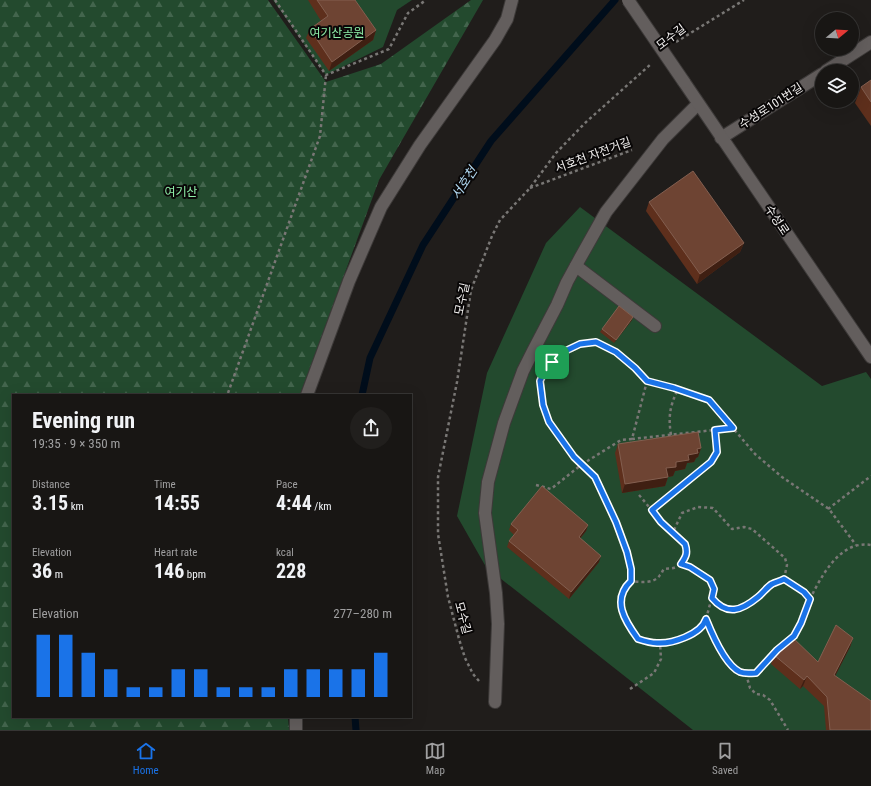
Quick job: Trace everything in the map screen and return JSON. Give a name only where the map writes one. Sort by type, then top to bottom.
[{"type":"street","points":[[307,394],[349,281],[381,207],[420,145],[495,40],[507,19],[512,0]]},
{"type":"street","name":"수성로","points":[[628,0],[871,357]]},
{"type":"street","points":[[837,64],[871,42]]},
{"type":"street","name":"수성로101번길","points":[[721,138],[815,78]]},
{"type":"street","points":[[495,702],[498,624],[496,593],[485,513],[488,482],[504,423],[523,371],[576,266],[606,212],[663,139],[698,104]]},
{"type":"street","points":[[576,266],[655,326]]},
{"type":"street","points":[[296,718],[296,730]]},
{"type":"path","points":[[228,393],[320,136],[326,75],[275,0]]},
{"type":"path","points":[[326,75],[389,49],[408,13],[426,0]]},
{"type":"path","name":"모수길","points":[[672,46],[744,0]]},
{"type":"path","name":"모수길","points":[[495,702],[473,674],[465,658],[448,597],[438,534],[438,477],[457,382],[471,290],[492,236],[500,220],[530,188],[556,153],[585,123],[655,61]]},
{"type":"path","name":"서호천 자전거길","points":[[530,188],[633,150]]},
{"type":"path","points":[[681,564],[690,567],[710,580],[714,589],[705,623],[695,633],[678,640],[660,643],[638,639],[628,625],[621,607],[621,596],[626,586],[631,581],[631,569],[627,552],[616,522],[595,477],[581,465],[549,422],[543,405],[540,381],[546,368],[559,354],[580,344],[596,342],[616,352],[635,368],[647,381],[678,389],[709,400],[755,454],[782,477],[827,508],[856,545]]},
{"type":"path","points":[[631,447],[647,381]]},
{"type":"path","points":[[671,435],[670,412],[678,389]]},
{"type":"path","points":[[536,485],[551,489],[581,465],[621,440],[733,428]]},
{"type":"path","points":[[652,510],[711,462],[717,452],[715,430]]},
{"type":"path","points":[[827,508],[871,476]]},
{"type":"path","points":[[631,581],[651,581],[660,575],[664,570],[674,568],[681,564],[686,556],[685,544],[661,522],[639,495]]},
{"type":"path","points":[[674,530],[682,513],[698,507],[713,508],[732,529],[744,527],[752,529],[785,558],[787,565],[784,579]]},
{"type":"path","points":[[706,619],[711,632],[732,665],[739,671],[746,674],[756,673],[777,650],[794,636],[801,623],[810,599],[825,572],[845,549],[856,545],[871,545]]},
{"type":"path","points":[[784,579],[804,592],[810,599]]},
{"type":"path","points":[[712,598],[719,606],[727,610],[738,609],[747,606],[773,583],[784,579]]},
{"type":"path","points":[[630,689],[654,673],[661,659],[660,643]]},
{"type":"path","points":[[746,674],[750,688],[756,694],[763,695],[770,700],[788,730]]},
{"type":"green space","name":"여기산","points":[[0,0],[268,0],[326,82],[381,64],[471,0],[483,0],[379,180],[300,394],[12,394],[12,718],[288,718],[289,730],[0,730]]},
{"type":"green space","name":"여기산공원","points":[[273,0],[412,0],[397,10],[383,47],[326,75]]},
{"type":"green space","points":[[580,207],[822,386],[866,372],[871,379],[871,730],[693,730],[486,567],[457,516],[487,373],[546,243]]},
{"type":"building","points":[[317,0],[355,0],[376,30],[332,62],[310,29],[328,16]]},
{"type":"building","points":[[871,80],[871,102],[861,87]]},
{"type":"building","points":[[693,171],[744,243],[700,274],[649,202]]},
{"type":"building","points":[[619,306],[633,317],[616,340],[602,329]]},
{"type":"building","points":[[698,432],[701,448],[697,449],[698,453],[688,455],[689,460],[676,462],[676,467],[666,468],[668,477],[625,484],[618,444]]},
{"type":"building","points":[[542,486],[588,525],[579,537],[601,556],[571,592],[509,541],[518,530],[511,524]]},
{"type":"building","points":[[836,625],[853,638],[834,675],[871,701],[871,730],[830,730],[827,697],[807,676],[804,680],[774,655],[790,635],[818,662]]},
{"type":"waterway","name":"서호천","points":[[362,394],[370,358],[423,245],[491,141],[615,0]]},
{"type":"waterway","name":"서호천","points":[[355,718],[356,730]]},
{"type":"route","points":[[596,342],[616,352],[635,368],[647,381],[674,388],[709,400],[733,428],[715,430],[717,452],[711,462],[652,510],[661,522],[685,544],[687,553],[681,564],[690,567],[710,580],[714,589],[712,598],[719,606],[727,610],[747,606],[773,583],[784,579],[804,592],[810,599],[801,623],[794,636],[777,650],[756,673],[746,674],[739,671],[732,665],[711,632],[706,619],[705,623],[695,633],[678,640],[657,643],[638,639],[628,625],[621,607],[621,596],[626,586],[631,581],[631,569],[627,552],[616,522],[595,477],[574,457],[549,422],[543,405],[540,381],[546,368],[552,362],[559,354],[580,344],[596,342]]}]
